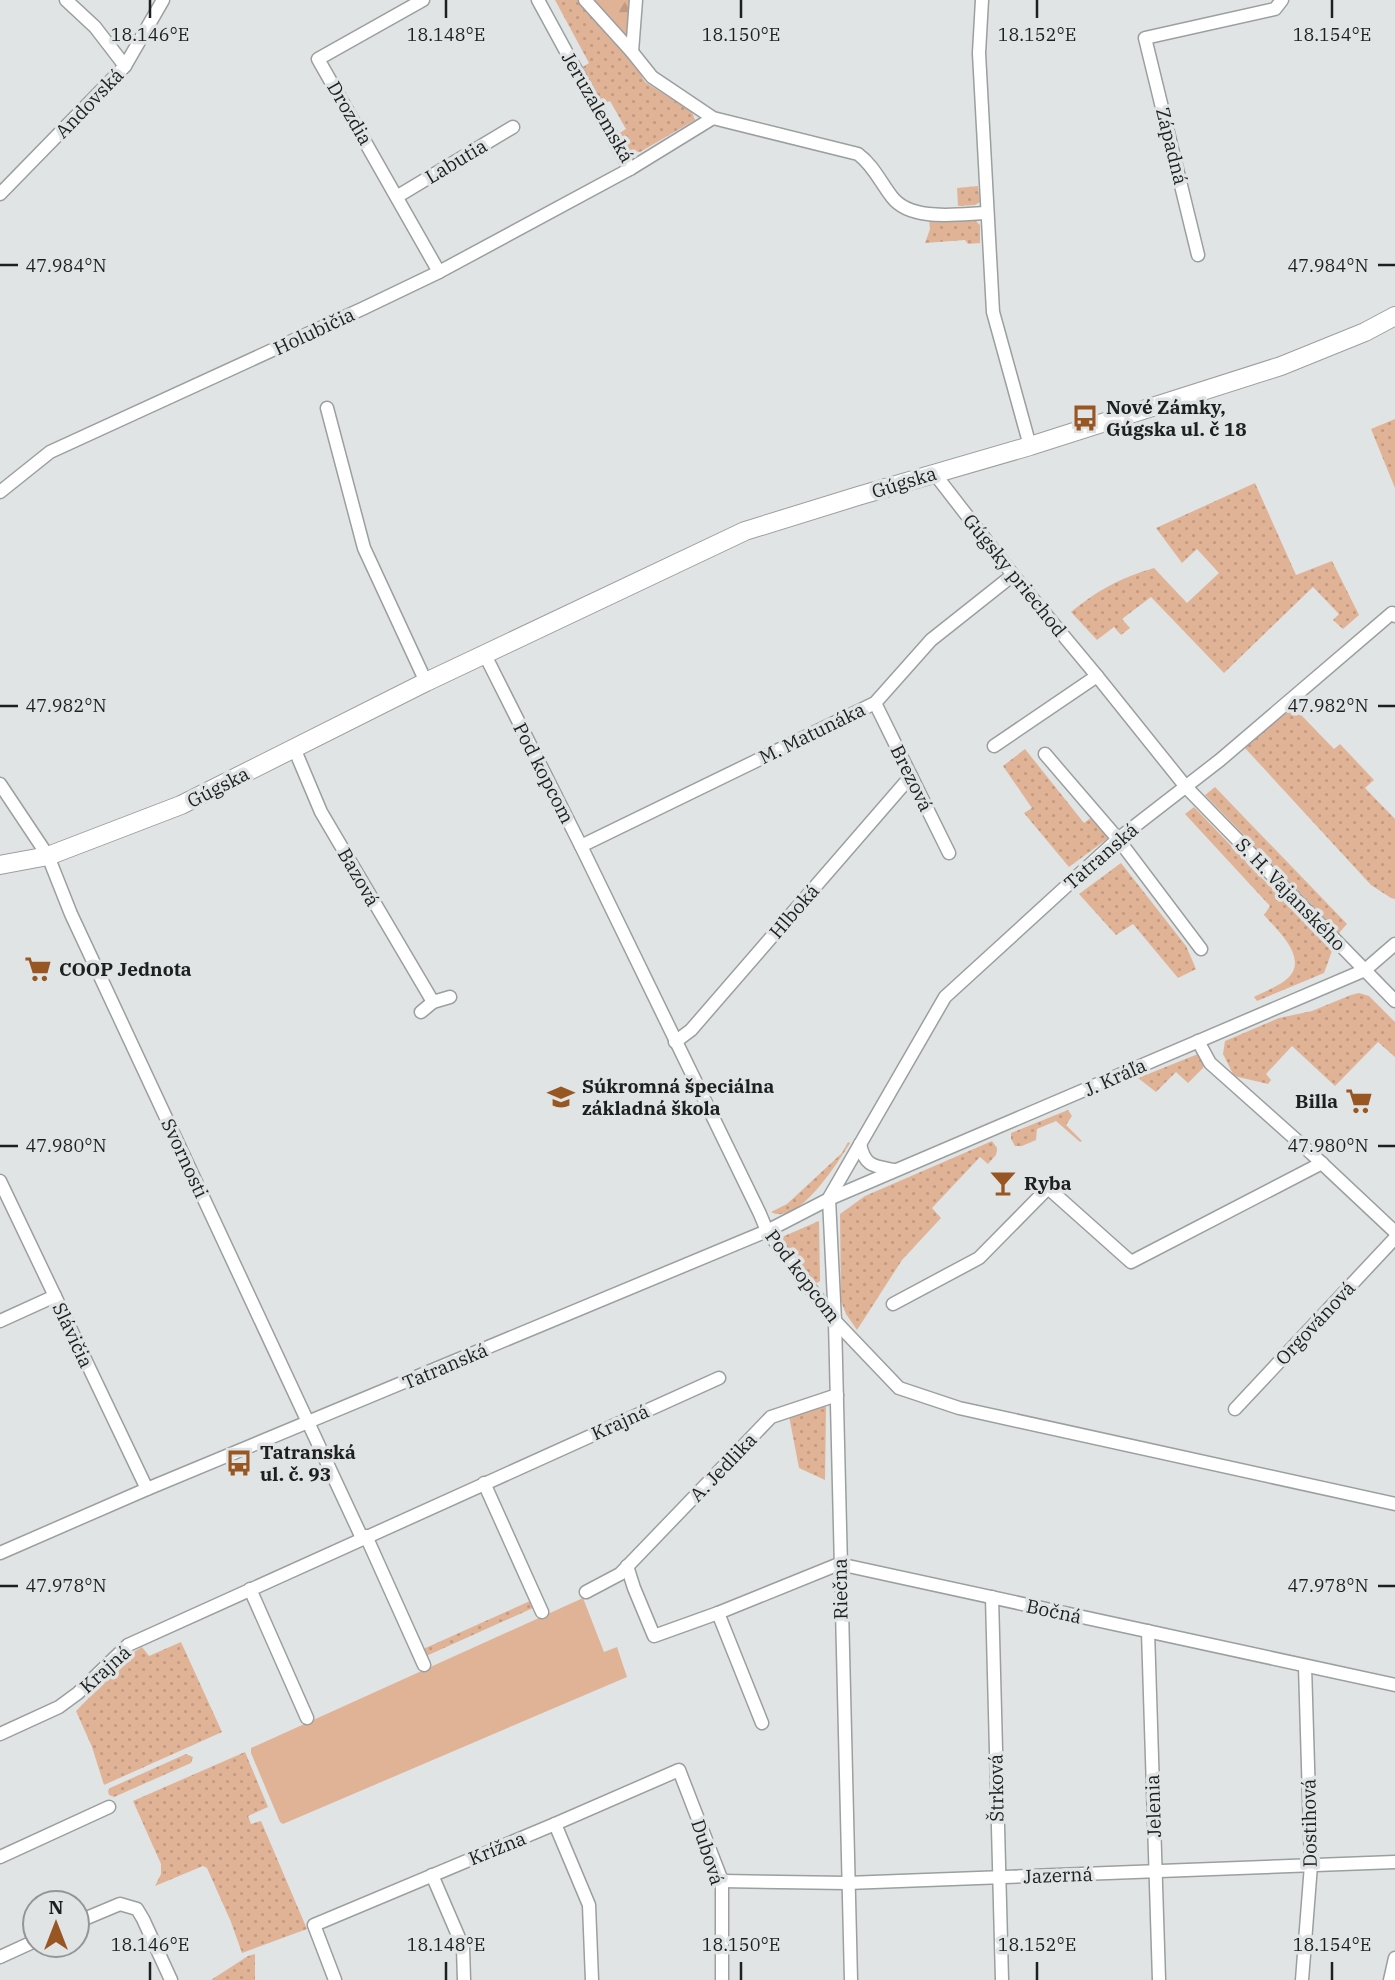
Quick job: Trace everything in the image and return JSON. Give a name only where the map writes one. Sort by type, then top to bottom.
[{"type":"main road","name":"Gúgska","points":[[0,865],[48,856],[181,805],[426,682],[746,531],[1030,446],[1281,366],[1364,332],[1395,316]]},
{"type":"street","points":[[66,0],[95,27],[125,66]]},
{"type":"street","name":"Andovská","points":[[0,194],[125,66],[163,0]]},
{"type":"street","name":"Drozdia","points":[[423,0],[318,59],[439,272]]},
{"type":"street","name":"Jeruzalemská","points":[[538,0],[630,169],[713,118]]},
{"type":"street","points":[[585,0],[652,77],[713,118],[858,154],[866,160],[894,201],[907,210],[922,214],[986,214]]},
{"type":"street","points":[[632,52],[636,0]]},
{"type":"street","points":[[982,0],[979,53],[993,312],[1030,446]]},
{"type":"street","name":"Západná","points":[[1198,255],[1145,38],[1275,9],[1282,0]]},
{"type":"street","name":"Labutia","points":[[398,196],[513,127]]},
{"type":"street","name":"Holubičia","points":[[0,492],[50,452],[439,272],[630,169]]},
{"type":"street","points":[[327,408],[364,548],[426,682]]},
{"type":"street","name":"Gúgsky priechod","points":[[934,473],[1013,575],[1186,787]]},
{"type":"street","name":"M. Matunáka","points":[[581,846],[875,703],[931,640],[1013,575]]},
{"type":"street","name":"Tatranská","points":[[0,1553],[147,1489],[767,1231],[829,1199],[945,997],[1118,839],[1220,760],[1394,615]]},
{"type":"street","name":"Pod kopcom","points":[[485,655],[581,846],[767,1231],[835,1321],[900,1388],[959,1408],[1395,1504]]},
{"type":"street","points":[[995,746],[1097,676]]},
{"type":"street","name":"Brezová","points":[[875,703],[949,853]]},
{"type":"street","name":"Bazová","points":[[294,748],[321,812],[433,1002]]},
{"type":"street","points":[[1045,754],[1118,839],[1201,949]]},
{"type":"street","name":"Hlboká","points":[[675,1041],[691,1030],[911,776]]},
{"type":"street","name":"Svornosti","points":[[0,783],[48,856],[71,914],[308,1423],[364,1537]]},
{"type":"street","name":"S. H. Vajanského","points":[[1186,787],[1395,1001]]},
{"type":"street","name":"J. Kráľa","points":[[829,1199],[1365,970],[1395,944]]},
{"type":"street","points":[[421,1012],[433,1002],[450,997]]},
{"type":"street","points":[[1198,1041],[1210,1063],[1395,1232]]},
{"type":"street","points":[[860,1144],[863,1156],[872,1166],[896,1170]]},
{"type":"street","points":[[893,1304],[979,1258],[1048,1188],[1131,1262],[1322,1163]]},
{"type":"street","name":"Slávičia","points":[[0,1181],[147,1489]]},
{"type":"street","name":"Riečna","points":[[829,1199],[837,1395],[850,1980]]},
{"type":"street","name":"Orgovánová","points":[[1235,1409],[1395,1238]]},
{"type":"street","points":[[0,1321],[55,1296]]},
{"type":"street","name":"Krajná","points":[[0,1734],[59,1707],[78,1693],[128,1645],[719,1378]]},
{"type":"street","name":"A. Jedlika","points":[[586,1592],[620,1574],[771,1417],[837,1395]]},
{"type":"street","points":[[484,1483],[542,1612]]},
{"type":"street","points":[[364,1537],[424,1665]]},
{"type":"street","points":[[627,1566],[654,1636],[839,1564]]},
{"type":"street","name":"Bočná","points":[[839,1564],[1395,1685]]},
{"type":"street","points":[[250,1589],[307,1718]]},
{"type":"street","name":"Štrková","points":[[992,1597],[1002,1980]]},
{"type":"street","points":[[718,1613],[762,1723]]},
{"type":"street","name":"Jelenia","points":[[1148,1631],[1159,1980]]},
{"type":"street","name":"Dostihová","points":[[1302,1980],[1311,1865],[1305,1666]]},
{"type":"street","name":"Krížna","points":[[335,1980],[314,1925],[679,1770]]},
{"type":"street","name":"Dubová","points":[[679,1770],[722,1881],[722,1980]]},
{"type":"street","points":[[0,1857],[109,1807]]},
{"type":"street","points":[[555,1824],[589,1905],[592,1980]]},
{"type":"street","name":"Jazerná","points":[[722,1881],[847,1882],[1395,1862]]},
{"type":"street","points":[[432,1875],[463,1947],[464,1980]]},
{"type":"street","points":[[91,1916],[120,1904],[137,1909],[171,1980]]},
{"type":"street","points":[[0,1957],[21,1947]]},
{"type":"street","points":[[1390,1980],[1395,1958]]},
{"type":"green space","points":[[555,0],[580,0],[629,55],[645,82],[692,112],[695,120],[640,152],[629,151],[618,134],[626,129],[610,101],[601,105],[581,68],[589,63]]},
{"type":"green space","points":[[593,0],[630,0],[627,37]]},
{"type":"green space","points":[[978,186],[980,202],[958,206],[957,188]]},
{"type":"green space","points":[[929,219],[974,219],[980,225],[980,243],[968,244],[965,240],[925,243],[930,229]]},
{"type":"green space","points":[[1395,419],[1395,488],[1371,429]]},
{"type":"green space","points":[[1255,483],[1296,575],[1332,561],[1359,615],[1343,629],[1333,620],[1339,614],[1313,587],[1224,673],[1151,597],[1122,619],[1130,628],[1121,635],[1114,627],[1097,640],[1071,612],[1110,586],[1154,568],[1187,603],[1219,573],[1197,549],[1182,563],[1156,528]]},
{"type":"green space","points":[[1300,705],[1308,710],[1302,716],[1334,749],[1340,744],[1374,780],[1365,788],[1395,819],[1395,899],[1371,885],[1245,748],[1291,707]]},
{"type":"green space","points":[[1025,749],[1084,823],[1092,817],[1106,832],[1107,839],[1069,867],[1024,813],[1032,808],[1003,766]]},
{"type":"green space","points":[[1215,787],[1347,924],[1339,933],[1205,795]]},
{"type":"green space","points":[[1194,807],[1332,951],[1324,973],[1257,1001],[1254,997],[1280,984],[1291,974],[1295,965],[1294,956],[1285,938],[1264,915],[1270,906],[1185,814]]},
{"type":"green space","points":[[1121,863],[1186,946],[1196,969],[1178,978],[1133,924],[1116,935],[1079,894]]},
{"type":"green space","points":[[1359,993],[1369,996],[1395,1022],[1395,1057],[1378,1042],[1335,1086],[1292,1046],[1266,1074],[1271,1080],[1268,1084],[1234,1076],[1223,1054],[1225,1041],[1279,1018],[1312,1011]]},
{"type":"green space","points":[[1198,1054],[1203,1068],[1188,1083],[1176,1072],[1156,1092],[1138,1078]]},
{"type":"green space","points":[[1068,1110],[1072,1116],[1066,1125],[1082,1141],[1056,1121],[1037,1129],[1036,1140],[1015,1146],[1011,1133]]},
{"type":"green space","points":[[992,1141],[997,1148],[996,1155],[988,1164],[980,1157],[932,1208],[941,1218],[902,1260],[857,1330],[841,1301],[840,1214],[865,1196]]},
{"type":"green space","points":[[848,1142],[850,1143],[827,1177],[805,1202],[782,1214],[771,1212],[787,1204],[842,1153]]},
{"type":"green space","points":[[819,1221],[820,1281],[817,1283],[812,1281],[788,1250],[782,1237]]},
{"type":"green space","points":[[826,1407],[825,1480],[799,1468],[789,1416]]},
{"type":"green space","points":[[583,1598],[604,1652],[617,1647],[627,1677],[283,1824],[280,1822],[251,1748]]},
{"type":"green space","points":[[530,1601],[533,1608],[424,1657],[421,1650]]},
{"type":"green space","points":[[181,1642],[222,1732],[104,1785],[92,1747],[76,1711],[134,1652],[142,1647],[149,1656]]},
{"type":"green space","points":[[245,1752],[268,1807],[248,1816],[251,1824],[261,1821],[307,1929],[242,1953],[207,1868],[203,1866],[155,1886],[161,1874],[161,1864],[133,1801]]},
{"type":"green space","points":[[186,1754],[193,1757],[191,1763],[114,1797],[109,1795],[110,1788]]},
{"type":"green space","points":[[255,1954],[255,1980],[211,1980],[248,1956]]},
{"type":"place","name":"Nové Zámky, Gúgska ul. č 18","points":[[1085,418]]},
{"type":"place","name":"COOP Jednota","points":[[38,969]]},
{"type":"place","name":"Súkromná špeciálna základná škola","points":[[561,1097]]},
{"type":"place","name":"Billa","points":[[1359,1101]]},
{"type":"place","name":"Ryba","points":[[1003,1183]]},
{"type":"place","name":"Tatranská ul. č. 93","points":[[239,1463]]}]
